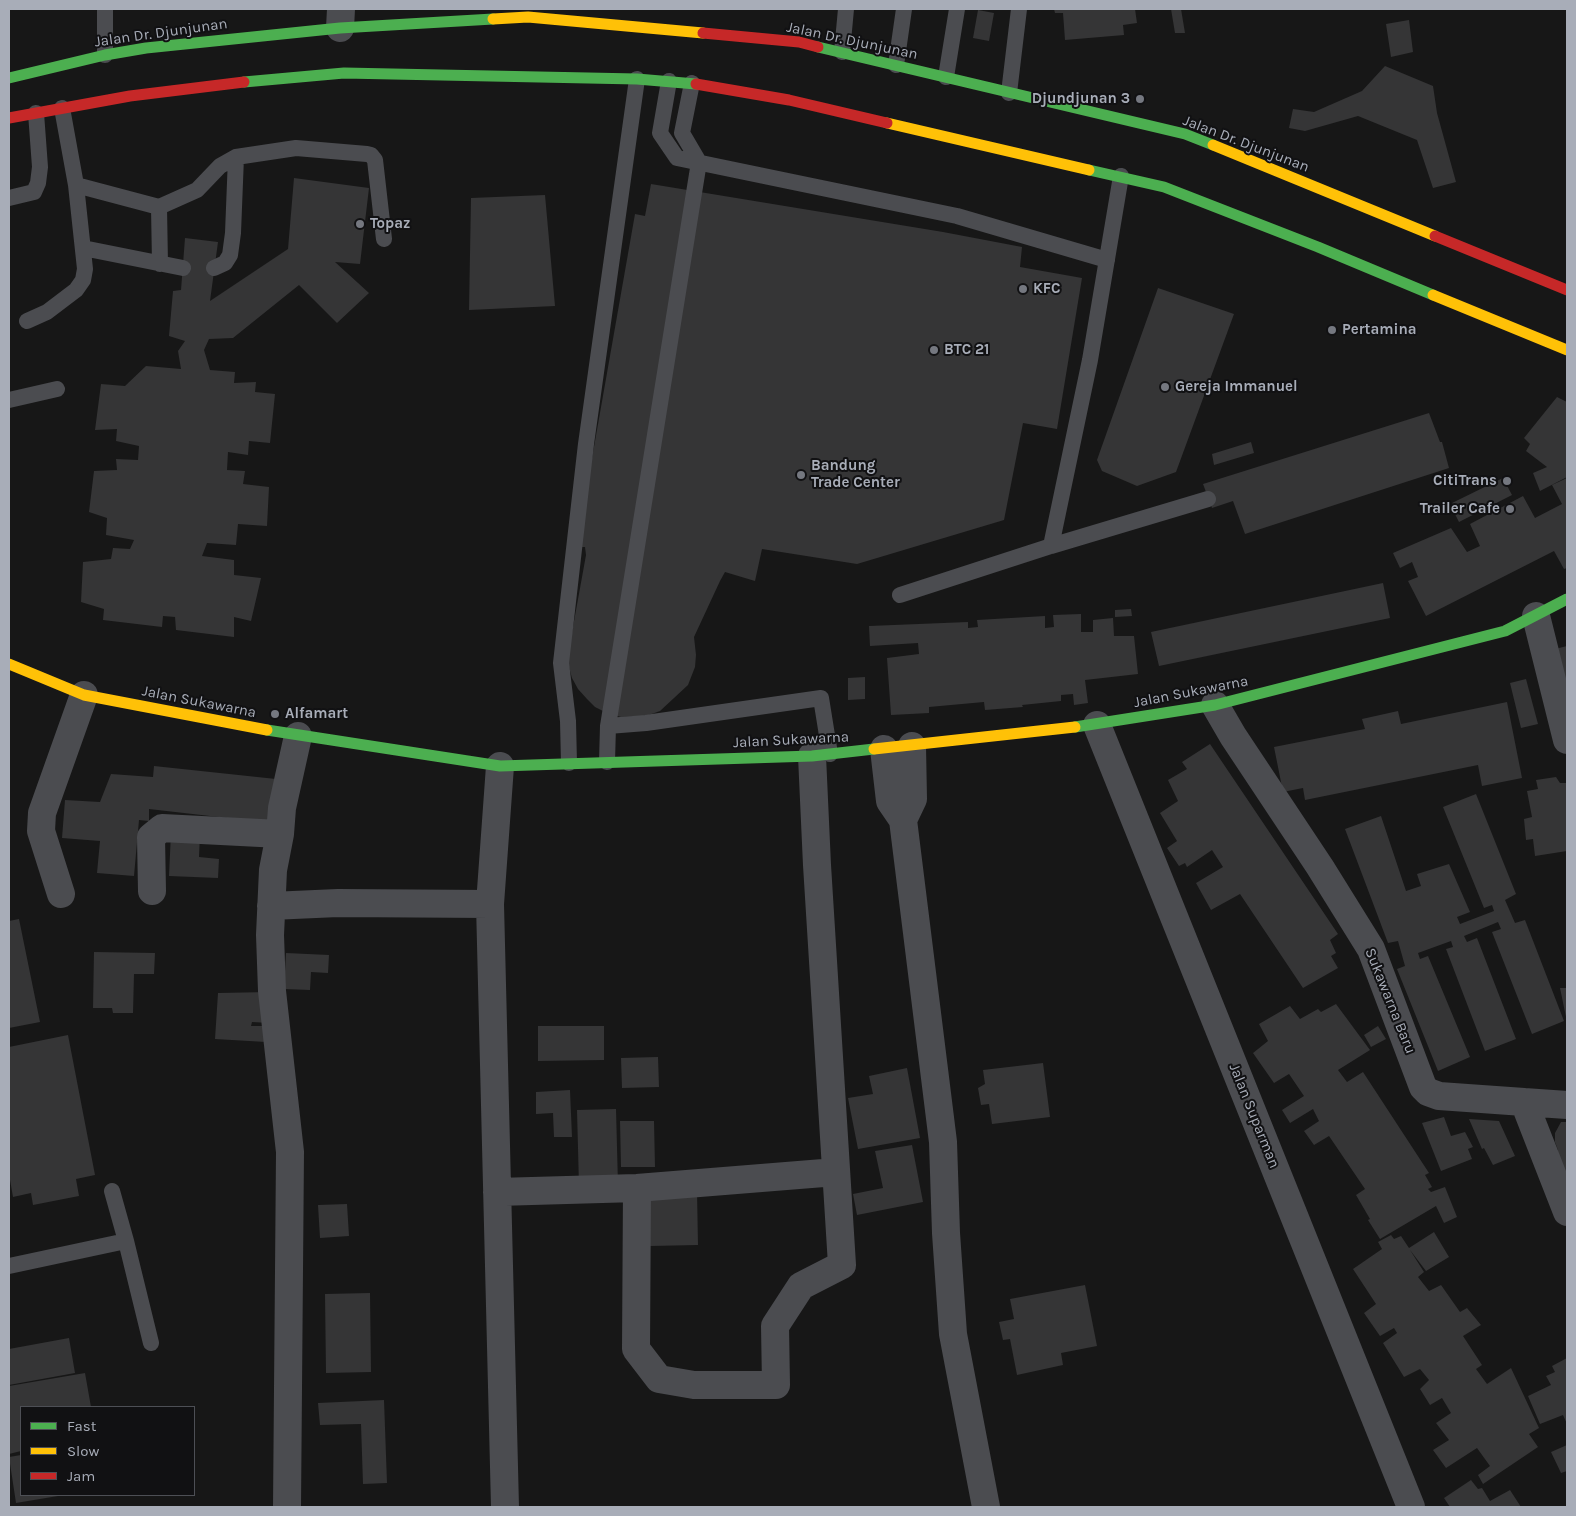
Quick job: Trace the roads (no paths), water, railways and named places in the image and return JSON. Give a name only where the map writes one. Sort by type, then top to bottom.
[{"type":"main road","name":"Jalan Dr. Djunjunan","points":[[9,78],[146,48],[217,40],[341,18],[486,15],[528,18],[545,14],[799,42],[1185,134],[1567,290]]},
{"type":"main road","points":[[9,118],[130,96],[254,81],[344,73],[637,79],[692,83],[798,102],[1164,187],[1300,240],[1567,350]]},
{"type":"main road","name":"Jalan Sukawarna","points":[[9,664],[84,695],[298,736],[500,766],[821,755],[1097,724],[1215,705],[1505,631],[1567,599]]},
{"type":"street","points":[[1536,616],[1567,740]]},
{"type":"street","points":[[61,894],[41,831],[42,813],[84,695]]},
{"type":"street","name":"Sukawarna Baru","points":[[1215,705],[1233,736],[1320,867],[1371,949],[1423,1086],[1428,1092],[1439,1096],[1567,1105]]},
{"type":"street","name":"Jalan Suparman","points":[[1097,724],[1411,1507]]},
{"type":"street","points":[[287,1507],[290,1152],[272,991],[270,936],[273,870],[280,834],[282,808],[298,736]]},
{"type":"street","points":[[903,820],[912,799],[912,746]]},
{"type":"street","points":[[884,749],[890,801],[903,820],[943,1142],[946,1233],[953,1334],[986,1507]]},
{"type":"street","points":[[637,1188],[636,1349],[658,1379],[694,1385],[776,1385],[775,1326],[801,1286],[842,1265],[817,874],[821,755]]},
{"type":"street","points":[[500,766],[490,904],[505,1507]]},
{"type":"street","points":[[152,891],[151,837],[162,828],[280,834]]},
{"type":"street","points":[[272,906],[338,903],[490,904]]},
{"type":"street","points":[[1524,1102],[1567,1212]]},
{"type":"street","points":[[497,1192],[637,1188],[836,1172]]},
{"type":"lane","points":[[104,56],[105,9]]},
{"type":"lane","points":[[842,52],[846,9]]},
{"type":"lane","points":[[896,65],[904,9]]},
{"type":"lane","points":[[946,77],[957,9]]},
{"type":"lane","points":[[1009,93],[1019,9]]},
{"type":"lane","points":[[569,764],[567,712],[561,664],[586,444],[637,79]]},
{"type":"lane","points":[[669,81],[660,133],[677,158],[957,216],[1107,260]]},
{"type":"lane","points":[[608,762],[608,726],[699,162],[682,133],[692,83]]},
{"type":"lane","points":[[27,321],[47,312],[76,290],[83,280],[85,269],[76,185],[62,108]]},
{"type":"lane","points":[[9,198],[34,192],[38,183],[40,167],[36,113]]},
{"type":"lane","points":[[76,185],[158,207],[197,190],[220,166],[236,157],[296,148],[371,155],[375,160],[384,239]]},
{"type":"lane","points":[[214,268],[225,263],[230,255],[233,233],[236,157]]},
{"type":"lane","points":[[1051,546],[1090,360],[1121,176]]},
{"type":"lane","points":[[158,207],[160,264]]},
{"type":"lane","points":[[83,248],[183,268]]},
{"type":"lane","points":[[9,400],[57,389]]},
{"type":"lane","points":[[900,595],[1051,546],[1208,499]]},
{"type":"lane","points":[[608,726],[646,723],[821,698],[821,755]]},
{"type":"lane","points":[[112,1191],[151,1343]]},
{"type":"lane","points":[[9,1266],[126,1241]]},
{"type":"place","name":"Djundjunan 3","points":[[1140,99]]},
{"type":"place","name":"Topaz","points":[[360,224]]},
{"type":"place","name":"KFC","points":[[1023,289]]},
{"type":"place","name":"Pertamina","points":[[1332,330]]},
{"type":"place","name":"BTC 21","points":[[934,350]]},
{"type":"place","name":"Gereja Immanuel","points":[[1165,387]]},
{"type":"place","name":"Bandung Trade Center","points":[[801,475]]},
{"type":"place","name":"CitiTrans","points":[[1507,481]]},
{"type":"place","name":"Trailer Cafe","points":[[1510,509]]},
{"type":"place","name":"Alfamart","points":[[275,714]]}]
